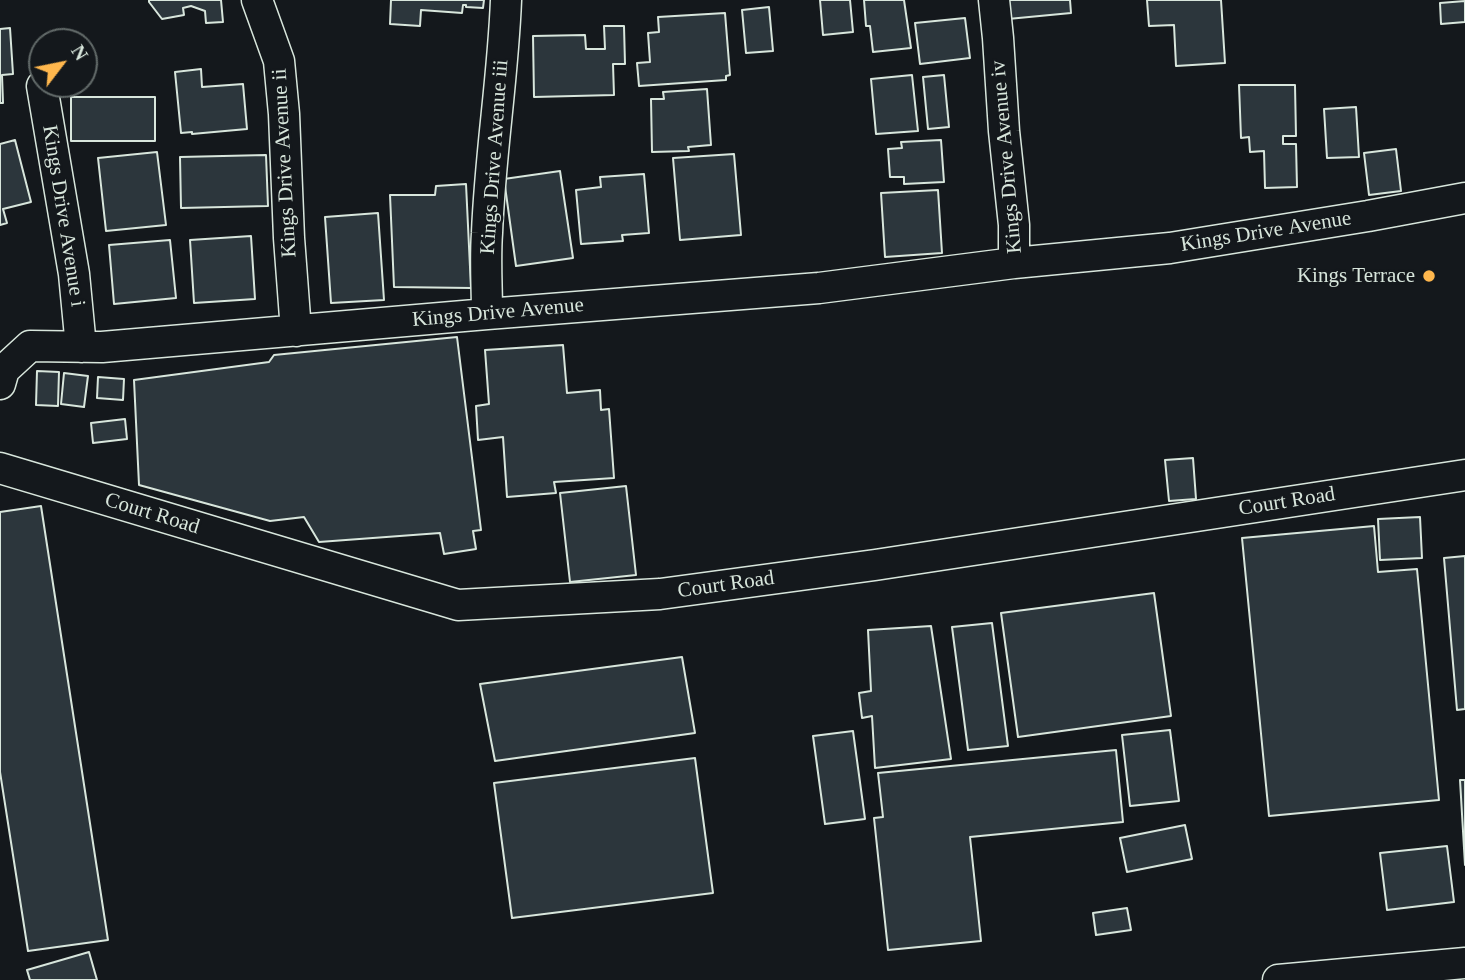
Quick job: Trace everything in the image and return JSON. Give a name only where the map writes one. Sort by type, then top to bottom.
[{"type":"street","name":"Kings Drive Avenue ii","points":[[257,0],[279,61],[296,331]]},
{"type":"street","name":"Kings Drive Avenue iii","points":[[487,314],[486,234],[506,0]]},
{"type":"street","name":"Kings Drive Avenue iv","points":[[994,0],[1014,225],[1014,263],[1067,259]]},
{"type":"street","name":"Kings Drive Avenue i","points":[[44,98],[74,274],[81,347]]},
{"type":"street","name":"Kings Drive Avenue","points":[[1067,259],[1170,248],[1465,198]]},
{"type":"street","name":"Kings Drive Avenue","points":[[0,384],[4,370],[30,346],[102,347],[819,288],[1014,263]]},
{"type":"street","name":"Court Road","points":[[0,468],[458,605],[660,594],[874,565],[1465,475]]},
{"type":"street","points":[[1278,980],[1465,962]]},
{"type":"building","points":[[149,0],[221,0],[223,22],[206,23],[205,11],[191,6],[183,8],[184,15],[162,19]]},
{"type":"building","points":[[391,0],[484,0],[483,8],[463,5],[462,13],[421,10],[420,26],[390,24]]},
{"type":"building","points":[[820,0],[850,0],[853,32],[823,35]]},
{"type":"building","points":[[864,0],[904,0],[911,48],[873,52],[870,26],[866,26]]},
{"type":"building","points":[[1006,0],[1070,0],[1071,13],[1008,19]]},
{"type":"building","points":[[1147,0],[1221,0],[1225,63],[1176,66],[1174,25],[1149,26]]},
{"type":"building","points":[[1465,1],[1465,22],[1441,24],[1440,3]]},
{"type":"building","points":[[769,7],[773,51],[746,53],[742,10]]},
{"type":"building","points":[[725,13],[730,75],[726,76],[726,80],[639,86],[637,63],[650,62],[648,33],[659,32],[658,17]]},
{"type":"building","points":[[965,18],[970,58],[920,64],[915,23]]},
{"type":"building","points":[[604,26],[624,26],[625,64],[613,64],[614,95],[534,97],[533,36],[585,35],[586,49],[605,49]]},
{"type":"building","points":[[10,28],[13,74],[2,75],[3,103],[0,103],[0,29]]},
{"type":"building","points":[[201,69],[202,87],[243,84],[247,129],[181,133],[175,72]]},
{"type":"building","points":[[912,75],[918,131],[876,134],[871,79]]},
{"type":"building","points":[[944,75],[949,127],[928,129],[923,77]]},
{"type":"building","points":[[1239,85],[1295,85],[1296,136],[1283,136],[1283,144],[1296,144],[1297,187],[1265,188],[1264,151],[1250,152],[1249,137],[1241,138]]},
{"type":"building","points":[[707,89],[711,145],[688,147],[689,151],[652,152],[651,99],[664,99],[663,92]]},
{"type":"building","points":[[155,97],[155,141],[71,141],[71,98]]},
{"type":"building","points":[[1356,107],[1359,157],[1327,158],[1324,109]]},
{"type":"building","points":[[15,140],[31,202],[3,209],[7,223],[0,225],[0,144]]},
{"type":"building","points":[[941,140],[944,182],[904,184],[904,177],[890,177],[888,149],[902,148],[901,142]]},
{"type":"building","points":[[1396,149],[1401,191],[1369,195],[1364,153]]},
{"type":"building","points":[[157,152],[166,225],[106,231],[98,158]]},
{"type":"building","points":[[734,154],[741,235],[680,240],[673,158]]},
{"type":"building","points":[[266,155],[268,206],[181,208],[180,157]]},
{"type":"building","points":[[560,171],[573,258],[516,266],[504,179]]},
{"type":"building","points":[[644,174],[649,233],[622,235],[623,241],[581,244],[576,190],[601,187],[600,177]]},
{"type":"building","points":[[466,184],[471,288],[394,287],[390,195],[435,195],[436,186]]},
{"type":"building","points":[[938,190],[942,253],[885,257],[881,193]]},
{"type":"building","points":[[378,213],[384,300],[331,303],[325,217]]},
{"type":"building","points":[[251,236],[255,299],[194,303],[190,240]]},
{"type":"building","points":[[170,240],[176,298],[114,304],[109,245]]},
{"type":"building","points":[[457,337],[481,530],[473,531],[476,549],[444,554],[440,533],[319,542],[304,517],[270,521],[139,485],[134,380],[269,362],[274,355]]},
{"type":"building","points":[[563,345],[567,393],[600,390],[601,410],[609,409],[614,478],[554,482],[556,493],[507,497],[503,437],[478,440],[476,406],[489,404],[485,350]]},
{"type":"building","points":[[37,371],[59,372],[58,406],[36,405]]},
{"type":"building","points":[[64,373],[88,376],[84,407],[61,404]]},
{"type":"building","points":[[98,377],[124,379],[123,400],[97,398]]},
{"type":"building","points":[[125,419],[127,439],[93,443],[91,423]]},
{"type":"building","points":[[1193,458],[1196,499],[1169,501],[1165,460]]},
{"type":"building","points":[[626,486],[636,575],[570,582],[560,493]]},
{"type":"building","points":[[41,506],[108,940],[28,951],[0,772],[0,512]]},
{"type":"building","points":[[1420,517],[1422,558],[1380,560],[1378,519]]},
{"type":"building","points":[[1374,526],[1378,572],[1417,569],[1439,800],[1269,816],[1242,538]]},
{"type":"building","points":[[1465,556],[1465,709],[1457,710],[1444,558]]},
{"type":"building","points":[[1154,593],[1171,716],[1018,737],[1001,613]]},
{"type":"building","points":[[992,623],[1008,746],[968,750],[952,627]]},
{"type":"building","points":[[931,626],[951,759],[875,768],[872,716],[862,718],[859,693],[871,691],[868,630]]},
{"type":"building","points":[[682,657],[695,733],[495,761],[480,684]]},
{"type":"building","points":[[1170,730],[1179,801],[1130,806],[1122,735]]},
{"type":"building","points":[[853,731],[865,819],[825,824],[813,736]]},
{"type":"building","points":[[1116,750],[1123,822],[970,837],[981,941],[888,950],[874,818],[883,817],[878,773]]},
{"type":"building","points":[[695,758],[713,893],[512,918],[494,783]]},
{"type":"building","points":[[1460,780],[1465,780],[1465,865]]},
{"type":"building","points":[[1185,825],[1192,859],[1127,872],[1120,838]]},
{"type":"building","points":[[1447,846],[1454,902],[1387,910],[1380,853]]},
{"type":"building","points":[[1127,908],[1131,930],[1096,935],[1093,913]]},
{"type":"building","points":[[89,952],[97,980],[30,980],[27,970]]},
{"type":"place","name":"Kings Terrace","points":[[1429,276]]}]
